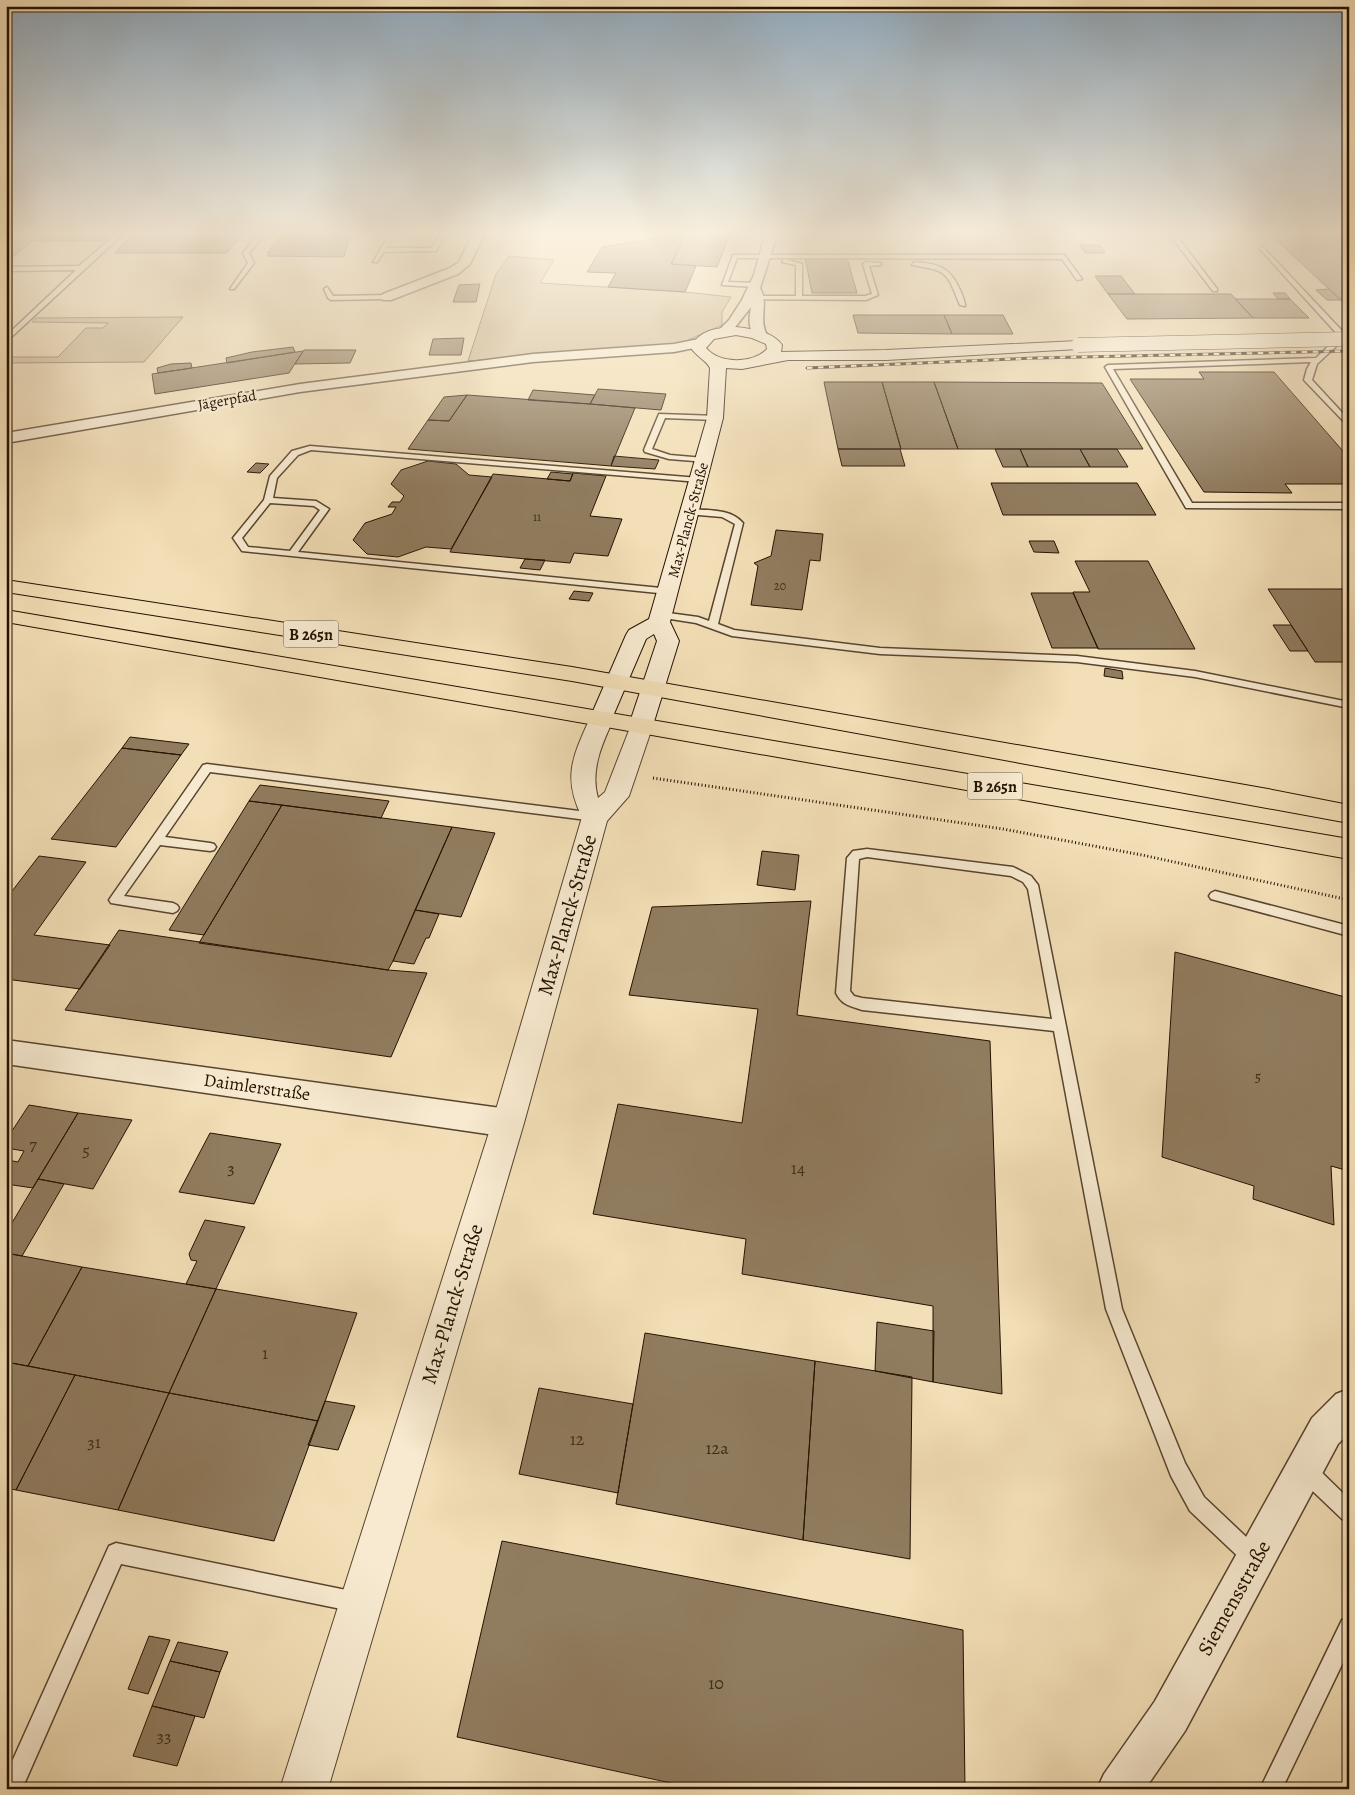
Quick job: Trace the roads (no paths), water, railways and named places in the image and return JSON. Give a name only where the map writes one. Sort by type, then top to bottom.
[{"type":"main road","points":[[1078,345],[868,355],[788,355],[734,363],[711,359],[700,353],[698,348],[699,343],[704,338],[724,332],[736,331],[760,335],[774,344],[800,347],[872,348],[1078,345],[1347,337]]},
{"type":"main road","name":"Max-Planck-Straße","points":[[715,418],[739,374],[759,360],[772,354],[775,350],[774,344]]},
{"type":"main road","name":"Max-Planck-Straße","points":[[304,1789],[508,1123],[595,817],[616,796],[668,641],[660,618],[715,418],[718,368],[711,359]]},
{"type":"main road","name":"B 265n","points":[[6,586],[617,682],[1349,814]]},
{"type":"main road","name":"B 265n","points":[[6,616],[1349,849]]},
{"type":"main road","name":"Max-Planck-Straße","points":[[595,817],[585,796],[583,774],[585,755],[637,635],[660,618]]},
{"type":"street","points":[[724,332],[737,319]]},
{"type":"street","points":[[754,319],[755,329],[760,335]]},
{"type":"street","points":[[448,369],[533,358],[674,348],[699,343]]},
{"type":"street","points":[[448,369],[528,367],[667,358],[711,359]]},
{"type":"street","name":"Jägerpfad","points":[[6,438],[300,388],[448,369]]},
{"type":"street","name":"Daimlerstraße","points":[[6,1052],[508,1123]]},
{"type":"street","name":"Siemensstraße","points":[[1119,1789],[1170,1716],[1325,1431],[1349,1407]]},
{"type":"lane","points":[[6,340],[28,319]]},
{"type":"lane","points":[[1330,319],[1347,337],[1316,360],[1309,369],[1308,380],[1349,425]]},
{"type":"lane","points":[[1316,360],[1108,367],[1189,506],[1349,506]]},
{"type":"lane","points":[[704,460],[668,457],[648,450],[662,416],[715,418]]},
{"type":"lane","points":[[668,591],[245,549],[237,538],[268,500],[273,478],[295,453],[310,448],[699,480]]},
{"type":"lane","points":[[268,500],[316,504],[325,509],[292,554]]},
{"type":"lane","points":[[690,512],[724,515],[735,519],[739,523],[713,626]]},
{"type":"lane","points":[[660,618],[698,620],[732,633],[880,651],[1077,659],[1195,674],[1349,705]]},
{"type":"lane","points":[[173,908],[116,900],[206,768],[595,817]]},
{"type":"lane","points":[[156,840],[210,847]]},
{"type":"lane","points":[[1060,1026],[862,1004],[849,1000],[844,993],[853,858],[857,854],[877,854],[1013,872],[1028,879],[1034,888],[1114,1309],[1178,1470],[1197,1504],[1255,1559]]},
{"type":"lane","points":[[1215,896],[1349,931]]},
{"type":"lane","points":[[1304,1469],[1349,1512]]},
{"type":"lane","points":[[11,1789],[116,1553],[361,1603]]},
{"type":"lane","points":[[1271,1789],[1349,1627]]},
{"type":"railway","points":[[807,368],[1036,358],[1349,351]]}]
